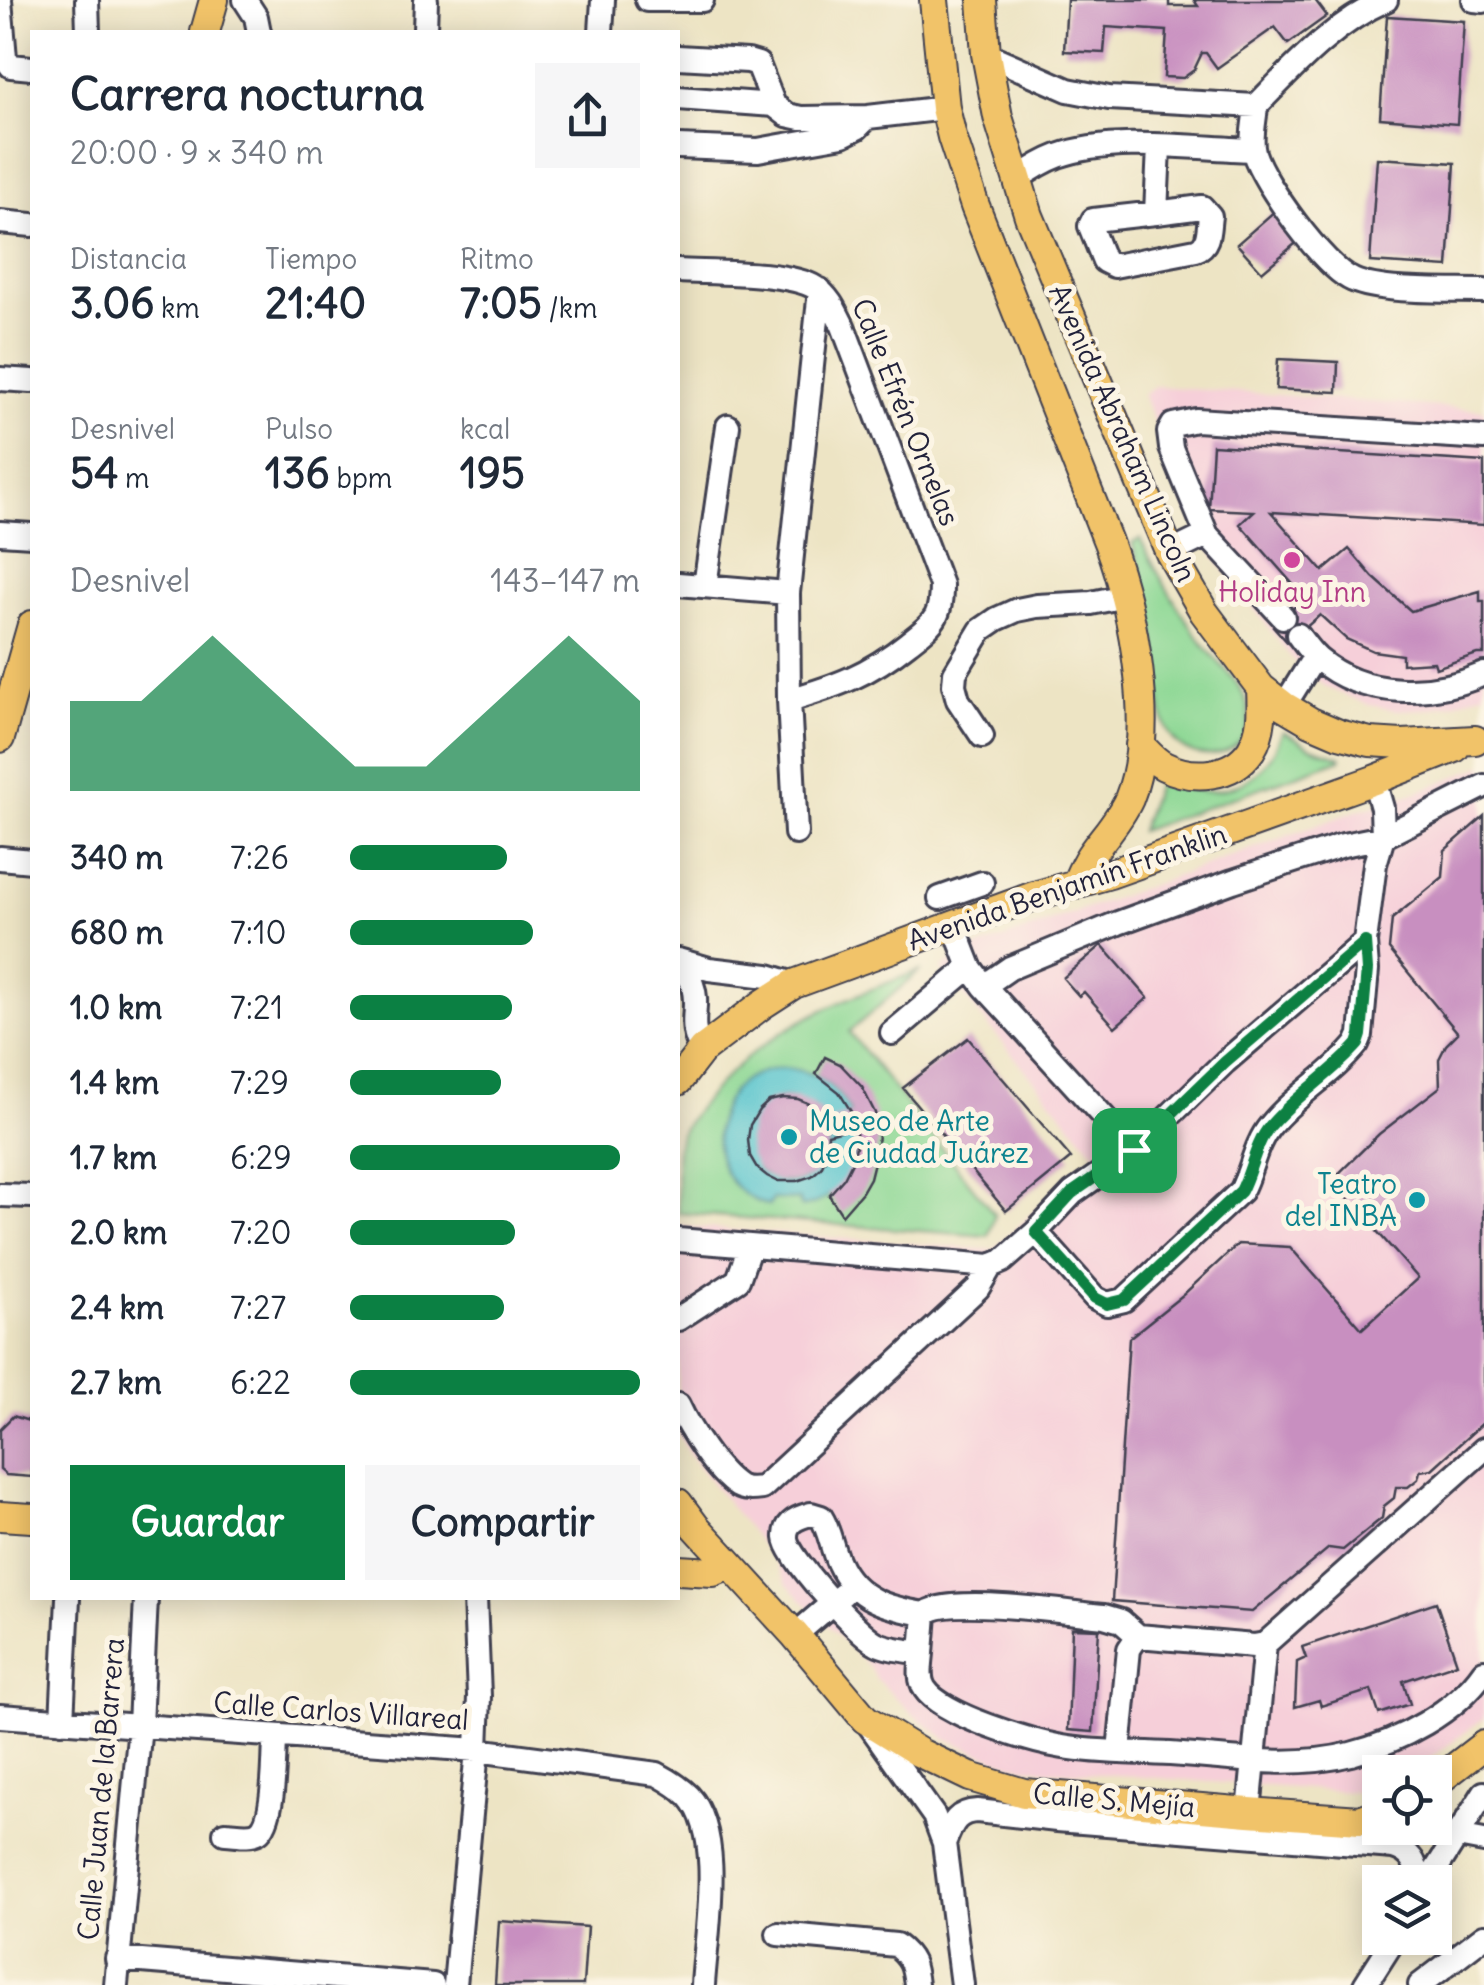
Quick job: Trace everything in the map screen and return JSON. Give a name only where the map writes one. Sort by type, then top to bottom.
[{"type":"main road","points":[[206,30],[214,0]]},
{"type":"main road","name":"Avenida Abraham Lincoln","points":[[934,0],[952,137],[975,206],[1108,542],[1125,596],[1136,662],[1140,708],[1136,777],[1108,835],[1090,856],[1076,884]]},
{"type":"main road","name":"Avenida Abraham Lincoln","points":[[982,0],[986,54],[998,117],[1036,234],[1170,553],[1204,612],[1261,688],[1311,722],[1370,742],[1479,739]]},
{"type":"main road","points":[[0,738],[30,632]]},
{"type":"main road","points":[[1140,745],[1164,766],[1185,774],[1227,770],[1251,750],[1258,734],[1261,688]]},
{"type":"main road","name":"Avenida Benjamín Franklin","points":[[680,1078],[702,1050],[794,984],[1374,780],[1479,739]]},
{"type":"main road","points":[[680,1505],[865,1719]]},
{"type":"main road","points":[[0,1516],[30,1518]]},
{"type":"main road","points":[[680,1570],[713,1572],[730,1565]]},
{"type":"main road","name":"Calle S. Mejía","points":[[865,1719],[970,1778],[1024,1793],[1362,1817]]},
{"type":"main road","points":[[1452,1770],[1484,1745]]},
{"type":"street","points":[[0,0],[5,58],[12,66],[30,68]]},
{"type":"street","points":[[87,0],[88,30]]},
{"type":"street","points":[[245,0],[259,30]]},
{"type":"street","points":[[425,29],[426,0]]},
{"type":"street","points":[[601,30],[603,0]]},
{"type":"street","points":[[646,0],[702,0]]},
{"type":"street","points":[[1386,0],[1368,8],[1314,47],[1256,106],[1253,150],[1273,193],[1313,243],[1349,279],[1377,287],[1484,292]]},
{"type":"street","points":[[1474,0],[1484,1]]},
{"type":"street","points":[[986,54],[1068,90],[1109,98],[1256,106]]},
{"type":"street","points":[[680,57],[758,64],[774,104],[787,115],[801,118],[868,117],[946,108]]},
{"type":"street","points":[[680,98],[774,104]]},
{"type":"street","points":[[680,147],[769,148],[843,134],[868,117]]},
{"type":"street","points":[[1017,179],[1039,164],[1080,150],[1109,146],[1253,150]]},
{"type":"street","points":[[1156,213],[1159,147]]},
{"type":"street","points":[[1202,207],[1210,216],[1204,245],[1196,250],[1114,266],[1104,261],[1090,226],[1093,220],[1156,213],[1202,207]]},
{"type":"street","points":[[0,222],[30,225]]},
{"type":"street","points":[[680,271],[788,278],[820,290]]},
{"type":"street","name":"Calle Efrén Ornelas","points":[[796,833],[788,593],[820,290]]},
{"type":"street","name":"Calle Efrén Ornelas","points":[[789,700],[840,685],[870,670],[925,629],[941,600],[942,585],[934,561],[843,326],[820,290]]},
{"type":"street","points":[[0,379],[30,381]]},
{"type":"street","points":[[1484,438],[1185,421],[1173,425],[1169,432],[1188,492],[1207,534],[1315,656],[1353,681],[1377,688],[1427,690],[1484,674]]},
{"type":"street","points":[[705,586],[728,426]]},
{"type":"street","points":[[0,533],[30,535]]},
{"type":"street","points":[[1170,553],[1207,534]]},
{"type":"street","points":[[680,584],[788,593]]},
{"type":"street","points":[[982,736],[958,700],[954,686],[954,674],[981,630],[1017,610],[1125,596]]},
{"type":"street","points":[[1284,706],[1315,656]]},
{"type":"street","points":[[1036,1232],[1095,1298],[1107,1304],[1124,1300],[1241,1191],[1257,1148],[1272,1124],[1358,1044],[1367,970],[1365,942],[1375,864],[1383,837],[1382,808],[1374,780]]},
{"type":"street","points":[[892,1033],[977,977],[1010,968],[1118,922],[1233,880],[1344,845],[1383,837],[1484,786]]},
{"type":"street","points":[[0,858],[30,860]]},
{"type":"street","points":[[982,882],[949,894],[962,923],[977,977],[1134,1150]]},
{"type":"street","points":[[680,1240],[991,1266],[1003,1262],[1072,1193],[1134,1150],[1225,1062],[1365,942]]},
{"type":"street","points":[[680,961],[794,984]]},
{"type":"street","points":[[680,964],[694,993],[694,1034],[702,1050]]},
{"type":"street","points":[[0,1195],[30,1196]]},
{"type":"street","points":[[680,1318],[738,1280],[750,1246]]},
{"type":"street","points":[[680,1409],[690,1430],[738,1486],[749,1490],[762,1488],[978,1288],[991,1266]]},
{"type":"street","points":[[1482,1454],[1265,1644],[1138,1636],[1121,1621],[1104,1616],[962,1604],[932,1607],[924,1614],[920,1675],[922,1686],[933,1699],[976,1721],[1064,1748],[1306,1761],[1353,1753],[1423,1724],[1454,1702],[1484,1670]]},
{"type":"street","points":[[922,1652],[880,1645],[868,1638],[790,1551],[788,1526],[797,1517],[821,1517],[839,1566],[854,1585],[871,1600],[890,1608],[924,1614]]},
{"type":"street","points":[[795,1635],[854,1585]]},
{"type":"street","points":[[62,1721],[68,1600]]},
{"type":"street","name":"Calle Juan de la Barrera","points":[[116,1985],[140,1725],[146,1600]]},
{"type":"street","points":[[455,1985],[477,1750],[475,1600]]},
{"type":"street","points":[[1119,1751],[1128,1649],[1138,1636]]},
{"type":"street","points":[[1249,1812],[1265,1644]]},
{"type":"street","name":"Calle Carlos Villareal","points":[[0,1716],[477,1750],[657,1774],[675,1783],[691,1798],[703,1818],[709,1843],[711,1874],[702,1985]]},
{"type":"street","points":[[865,1719],[934,1816],[944,1843],[962,1985]]},
{"type":"street","points":[[226,1833],[252,1834],[266,1822],[275,1737]]},
{"type":"street","points":[[1438,1865],[1484,1793]]},
{"type":"street","points":[[944,1843],[961,1814],[989,1812],[1393,1847],[1403,1850],[1415,1865]]},
{"type":"street","points":[[1452,1834],[1484,1841]]},
{"type":"street","points":[[778,1934],[896,1945],[908,1954],[916,1985]]},
{"type":"street","points":[[1420,1985],[1484,1936]]},
{"type":"street","points":[[1366,1985],[1385,1955]]},
{"type":"street","points":[[117,1958],[433,1985]]},
{"type":"shaded area","points":[[1155,386],[1484,410],[1484,692],[1429,709],[1395,710],[1369,705],[1325,687],[1293,660],[1215,557],[1191,513],[1143,395]]},
{"type":"shaded area","points":[[1484,765],[1484,1718],[1434,1755],[1362,1755],[1362,1793],[1047,1770],[1014,1765],[980,1753],[945,1738],[876,1679],[869,1666],[787,1585],[777,1564],[688,1453],[680,1437],[680,1226],[993,1250],[1096,1154],[941,969],[959,955]]},
{"type":"green space","points":[[1140,539],[1189,624],[1244,697],[1249,714],[1246,731],[1226,751],[1205,755],[1186,750],[1171,737],[1164,722],[1150,612],[1132,543]]},
{"type":"green space","points":[[1283,731],[1341,759],[1140,831],[1159,779],[1202,791],[1226,789],[1258,772]]},
{"type":"green space","points":[[921,970],[849,1032],[995,1215],[988,1236],[680,1213],[680,1136],[698,1108],[734,1069],[782,1032],[862,993]]},
{"type":"water","points":[[785,1068],[815,1076],[836,1092],[850,1112],[856,1136],[854,1159],[844,1181],[826,1197],[801,1207],[799,1200],[772,1199],[769,1206],[742,1193],[727,1175],[718,1148],[719,1120],[730,1094],[750,1077]],"holes":[[[783,1098],[809,1105],[824,1119],[829,1137],[826,1156],[816,1171],[800,1181],[780,1181],[757,1168],[769,1101]]]},
{"type":"building","points":[[1067,0],[1169,0],[1169,6],[1198,6],[1194,0],[1315,0],[1327,16],[1288,44],[1275,27],[1217,68],[1202,53],[1194,70],[1183,78],[1164,77],[1167,31],[1106,27],[1104,53],[1064,51]]},
{"type":"building","points":[[1387,16],[1464,21],[1457,124],[1380,118]]},
{"type":"building","points":[[1377,158],[1455,163],[1448,267],[1370,262]]},
{"type":"building","points":[[1277,209],[1302,238],[1262,272],[1237,244]]},
{"type":"building","points":[[1278,359],[1338,362],[1337,392],[1276,389]]},
{"type":"building","name":"Holiday Inn","points":[[1213,445],[1484,462],[1484,525],[1271,512],[1323,571],[1349,549],[1411,611],[1480,591],[1480,601],[1484,601],[1484,654],[1436,668],[1434,662],[1402,664],[1402,655],[1373,651],[1346,639],[1320,615],[1288,643],[1273,626],[1305,598],[1240,524],[1254,511],[1209,509]]},
{"type":"building","points":[[1484,816],[1484,1422],[1432,1469],[1420,1471],[1418,1479],[1408,1487],[1396,1487],[1394,1498],[1384,1506],[1382,1518],[1343,1550],[1329,1548],[1252,1612],[1112,1601],[1129,1338],[1238,1244],[1290,1247],[1362,1329],[1418,1278],[1332,1180],[1379,1134],[1440,1087],[1439,1059],[1458,1033],[1389,949],[1392,919],[1443,877],[1445,850]]},
{"type":"building","points":[[1102,945],[1148,998],[1115,1027],[1084,992],[1079,996],[1063,978]]},
{"type":"building","points":[[968,1038],[1071,1158],[1006,1211],[903,1088]]},
{"type":"building","name":"Museo de Arte de Ciudad Juárez","points":[[825,1057],[840,1064],[862,1087],[875,1113],[878,1130],[870,1178],[842,1215],[829,1195],[854,1158],[855,1127],[828,1134],[827,1155],[821,1168],[797,1181],[777,1181],[757,1168],[748,1140],[750,1125],[769,1101],[798,1099],[820,1112],[826,1123],[852,1113],[839,1092],[816,1074]]},
{"type":"building","points":[[13,1416],[30,1421],[30,1477],[6,1475],[0,1470],[0,1429]]},
{"type":"building","points":[[1436,1602],[1457,1663],[1403,1681],[1410,1704],[1379,1714],[1371,1690],[1321,1706],[1319,1700],[1295,1707],[1297,1662],[1306,1658],[1302,1647]]},
{"type":"building","points":[[1072,1628],[1099,1629],[1093,1732],[1068,1730]]},
{"type":"building","points":[[499,1921],[587,1927],[583,1985],[495,1985]]},
{"type":"place","name":"Holiday Inn","points":[[1292,560]]},
{"type":"place","name":"Museo de Arte de Ciudad Juárez","points":[[789,1137]]},
{"type":"place","name":"Teatro del INBA","points":[[1417,1200]]},
{"type":"route","points":[[1365,942],[1367,970],[1358,1044],[1272,1124],[1257,1148],[1241,1191],[1124,1300],[1107,1304],[1095,1298],[1036,1232],[1072,1193],[1134,1150],[1225,1062],[1365,942]]}]
